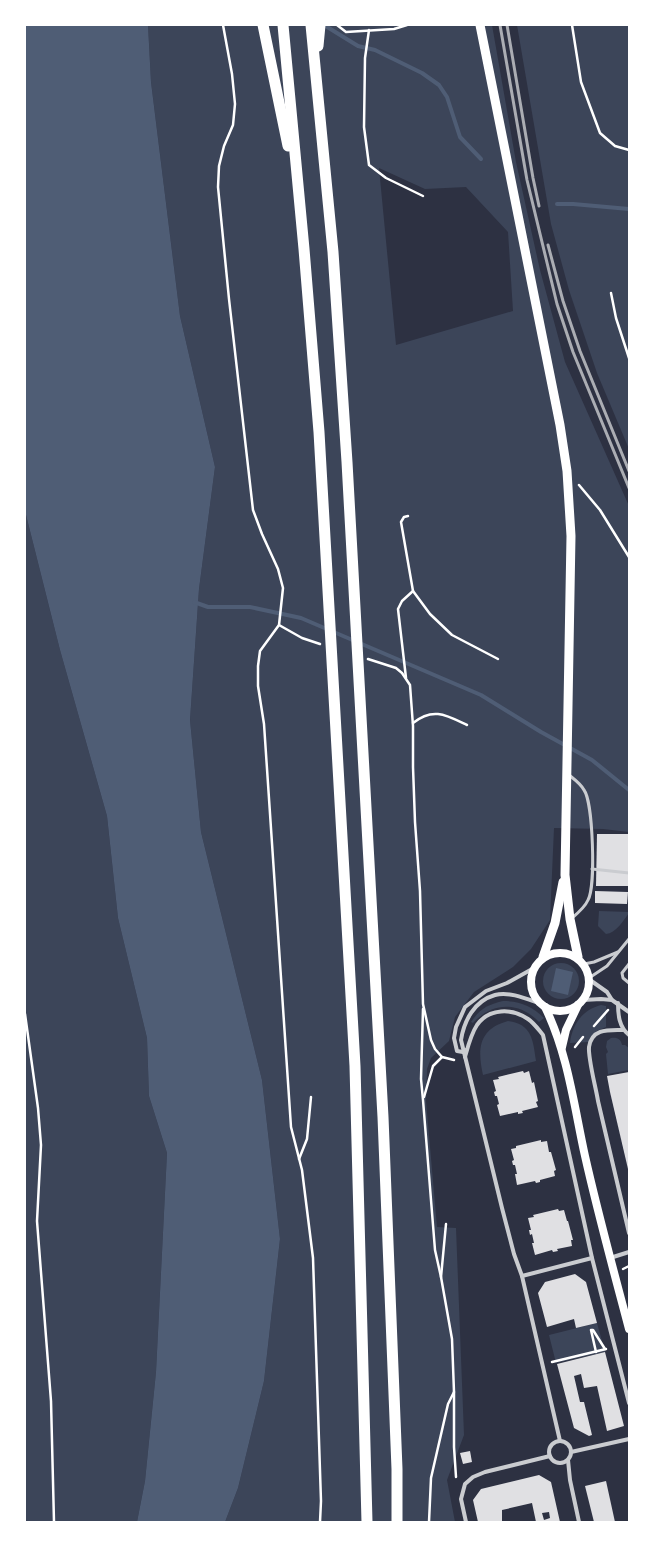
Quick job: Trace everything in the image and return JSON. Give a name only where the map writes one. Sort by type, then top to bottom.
[{"type":"highway","points":[[263,25],[299,196]]},
{"type":"highway","points":[[283,25],[319,432],[355,1066],[367,1522]]},
{"type":"highway","points":[[311,25],[334,252],[347,462],[383,1117],[397,1469],[397,1522]]},
{"type":"highway","points":[[316,67],[320,25]]},
{"type":"main road","points":[[480,25],[560,425],[567,471],[571,536],[565,875],[570,919],[581,961],[590,979],[588,992],[580,1003],[566,1030],[562,1048]]},
{"type":"main road","points":[[565,875],[555,923],[543,957],[534,968],[531,985],[536,998],[543,1006],[553,1023],[562,1048],[586,1158],[629,1329]]},
{"type":"main road","points":[[543,957],[554,953],[563,952],[581,961]]},
{"type":"main road","points":[[543,1006],[551,1010],[567,1011],[580,1003]]},
{"type":"street","points":[[465,1050],[457,1050],[454,1038],[456,1027],[466,1007],[486,991],[507,983],[534,968]]},
{"type":"street","points":[[590,979],[607,992],[612,1000]]},
{"type":"street","points":[[543,1006],[526,998],[509,995],[495,995],[482,1002],[471,1012],[466,1020],[461,1040],[465,1050],[465,1059],[502,1208],[514,1254],[522,1276],[560,1441]]},
{"type":"street","points":[[580,1003],[601,999],[612,1000],[629,1012]]},
{"type":"street","points":[[618,1003],[618,1016],[623,1030],[629,1035]]},
{"type":"street","points":[[465,1050],[477,1024],[486,1016],[495,1012],[505,1011],[528,1018],[535,1024],[543,1035],[592,1258],[629,1403]]},
{"type":"street","points":[[623,1030],[609,1029],[601,1031],[593,1038],[589,1046],[593,1078],[629,1233]]},
{"type":"street","points":[[610,1258],[629,1252]]},
{"type":"street","points":[[522,1276],[592,1258]]},
{"type":"street","points":[[571,1452],[629,1439]]},
{"type":"street","points":[[550,1456],[551,1446],[560,1441],[568,1444],[571,1452],[568,1460],[570,1480],[579,1522]]},
{"type":"street","points":[[550,1456],[558,1463],[568,1460]]},
{"type":"street","points":[[466,1522],[461,1499],[465,1484],[473,1477],[485,1472],[550,1456]]},
{"type":"lane","points":[[567,773],[584,790],[589,801],[592,837],[592,886],[589,900],[570,919]]},
{"type":"lane","points":[[592,869],[629,873]]},
{"type":"lane","points":[[590,979],[607,966],[619,951],[628,944],[629,940]]},
{"type":"lane","points":[[581,961],[619,951]]},
{"type":"lane","points":[[629,964],[622,973],[623,978],[629,983]]},
{"type":"path","points":[[223,25],[232,74],[235,104],[233,125],[224,146],[219,166],[218,187],[229,300],[253,510],[282,579],[283,588],[279,624],[260,651],[258,686],[264,724],[291,1127],[302,1170],[312,1258],[320,1522]]},
{"type":"path","points":[[337,25],[346,32],[394,29],[407,25]]},
{"type":"path","points":[[572,25],[581,82],[600,133],[615,146],[629,150]]},
{"type":"path","points":[[369,30],[365,58],[364,128],[369,165],[386,178],[423,196]]},
{"type":"path","points":[[610,293],[616,318],[629,358]]},
{"type":"path","points":[[567,471],[600,510],[629,557]]},
{"type":"path","points":[[408,516],[404,517],[401,522],[413,591],[430,614],[452,635],[498,659]]},
{"type":"path","points":[[406,678],[398,609],[402,601],[413,591]]},
{"type":"path","points":[[279,624],[302,638],[316,643]]},
{"type":"path","points":[[383,664],[396,668],[402,673],[410,685],[413,723],[412,768],[420,891],[423,1004],[423,1100],[435,1250],[452,1339],[456,1478]]},
{"type":"path","points":[[413,723],[422,716],[434,714],[446,715],[467,725]]},
{"type":"path","points":[[423,1004],[431,1040],[435,1049],[442,1057],[451,1060],[465,1059]]},
{"type":"path","points":[[25,1014],[39,1116],[40,1145],[38,1221],[51,1401],[54,1522]]},
{"type":"path","points":[[575,1047],[582,1046]]},
{"type":"path","points":[[423,1100],[433,1066],[442,1057]]},
{"type":"path","points":[[299,1158],[307,1139],[311,1097]]},
{"type":"path","points":[[441,1277],[446,1224]]},
{"type":"path","points":[[623,1269],[629,1266]]},
{"type":"path","points":[[552,1362],[596,1352],[606,1349],[603,1348],[593,1330],[591,1330],[596,1352]]},
{"type":"path","points":[[429,1522],[431,1478],[448,1404],[454,1392]]},
{"type":"shaded area","points":[[25,25],[148,25],[151,82],[180,316],[215,467],[199,589],[190,720],[201,832],[262,1080],[280,1239],[264,1381],[238,1488],[225,1522],[137,1522],[145,1481],[156,1372],[167,1153],[149,1096],[147,1038],[118,918],[107,816],[60,650],[25,511]]},
{"type":"shaded area","points":[[148,25],[492,25],[516,162],[540,270],[565,362],[629,506],[629,832],[603,829],[554,828],[550,920],[531,949],[513,967],[474,992],[455,1017],[449,1041],[431,1058],[427,1069],[426,1101],[437,1227],[456,1228],[464,1435],[447,1480],[455,1522],[225,1522],[238,1488],[264,1381],[280,1239],[262,1080],[201,832],[190,720],[199,589],[215,467],[180,316],[151,82]],"holes":[[[379,168],[425,189],[466,187],[508,232],[513,311],[396,345]]]},
{"type":"shaded area","points":[[517,25],[629,25],[629,449],[597,373],[569,290],[551,224]]},
{"type":"shaded area","points":[[25,511],[60,650],[107,816],[118,918],[147,1038],[149,1096],[167,1153],[156,1372],[145,1481],[137,1522],[25,1522]]},
{"type":"shaded area","points":[[599,911],[629,913],[616,929],[606,934],[598,926]]},
{"type":"shaded area","points":[[561,963],[574,968],[579,981],[574,994],[561,999],[548,994],[543,981],[548,968]]},
{"type":"shaded area","points":[[556,968],[573,972],[568,995],[551,991]]},
{"type":"shaded area","points":[[503,1001],[525,1005],[535,1010],[544,1018],[539,1022],[523,1010],[506,1007],[489,1011],[480,1016],[473,1023],[471,1022],[478,1013],[485,1008]]},
{"type":"shaded area","points":[[601,1005],[606,1006],[606,1027],[597,1031],[589,1042],[570,1043],[573,1030],[583,1014],[594,1007]]},
{"type":"shaded area","points":[[508,1021],[516,1023],[527,1029],[534,1046],[536,1061],[483,1075],[480,1056],[482,1041],[491,1029]]},
{"type":"shaded area","points":[[611,1038],[618,1039],[621,1041],[622,1045],[629,1048],[629,1070],[608,1074],[606,1054],[608,1052],[606,1047],[607,1041]]},
{"type":"shaded area","points":[[597,1323],[605,1352],[556,1363],[549,1335]]},
{"type":"building","points":[[597,834],[629,834],[629,886],[596,886]]},
{"type":"building","points":[[595,891],[628,892],[627,904],[595,903]]},
{"type":"building","points":[[523,1071],[524,1073],[529,1071],[532,1083],[534,1082],[538,1107],[522,1111],[523,1113],[518,1114],[518,1112],[500,1116],[497,1105],[499,1104],[497,1096],[495,1096],[494,1092],[496,1091],[493,1080],[499,1079],[498,1077]]},
{"type":"building","points":[[629,1072],[629,1169],[628,1169],[607,1076]]},
{"type":"building","points":[[541,1140],[541,1142],[547,1141],[549,1152],[551,1152],[556,1170],[554,1171],[555,1176],[540,1180],[540,1182],[536,1183],[535,1181],[517,1185],[515,1174],[517,1174],[515,1165],[513,1165],[512,1161],[514,1160],[511,1149],[516,1148],[516,1146]]},
{"type":"building","points":[[558,1209],[559,1211],[564,1210],[573,1240],[571,1240],[572,1246],[557,1249],[558,1251],[553,1252],[552,1250],[535,1255],[532,1243],[534,1243],[532,1234],[530,1235],[529,1230],[531,1230],[528,1218],[534,1217],[533,1215]]},
{"type":"building","points":[[575,1274],[586,1282],[597,1323],[576,1328],[574,1319],[547,1327],[538,1293],[545,1282]]},
{"type":"building","points":[[605,1352],[624,1426],[607,1431],[597,1386],[584,1388],[581,1374],[574,1376],[580,1402],[584,1402],[592,1435],[589,1436],[574,1428],[557,1364]]},
{"type":"building","points":[[470,1451],[472,1462],[463,1464],[460,1453]]},
{"type":"building","points":[[539,1475],[551,1482],[560,1522],[536,1522],[532,1503],[502,1510],[502,1522],[478,1522],[473,1500],[481,1489]],"holes":[[[549,1512],[550,1518],[544,1520],[542,1513]]]},
{"type":"building","points":[[606,1481],[615,1522],[594,1522],[585,1486]]},
{"type":"waterway","points":[[324,25],[358,46],[375,50],[422,73],[439,85],[447,97],[460,137],[481,159]]},
{"type":"waterway","points":[[557,204],[629,209]]},
{"type":"waterway","points":[[194,602],[208,607],[250,607],[301,618],[481,695],[541,732],[592,760],[629,790]]},
{"type":"railway","points":[[500,25],[527,180],[557,304],[573,352],[629,488]]},
{"type":"railway","points":[[507,25],[539,206]]},
{"type":"railway","points":[[548,245],[563,301],[580,351],[629,471]]}]
